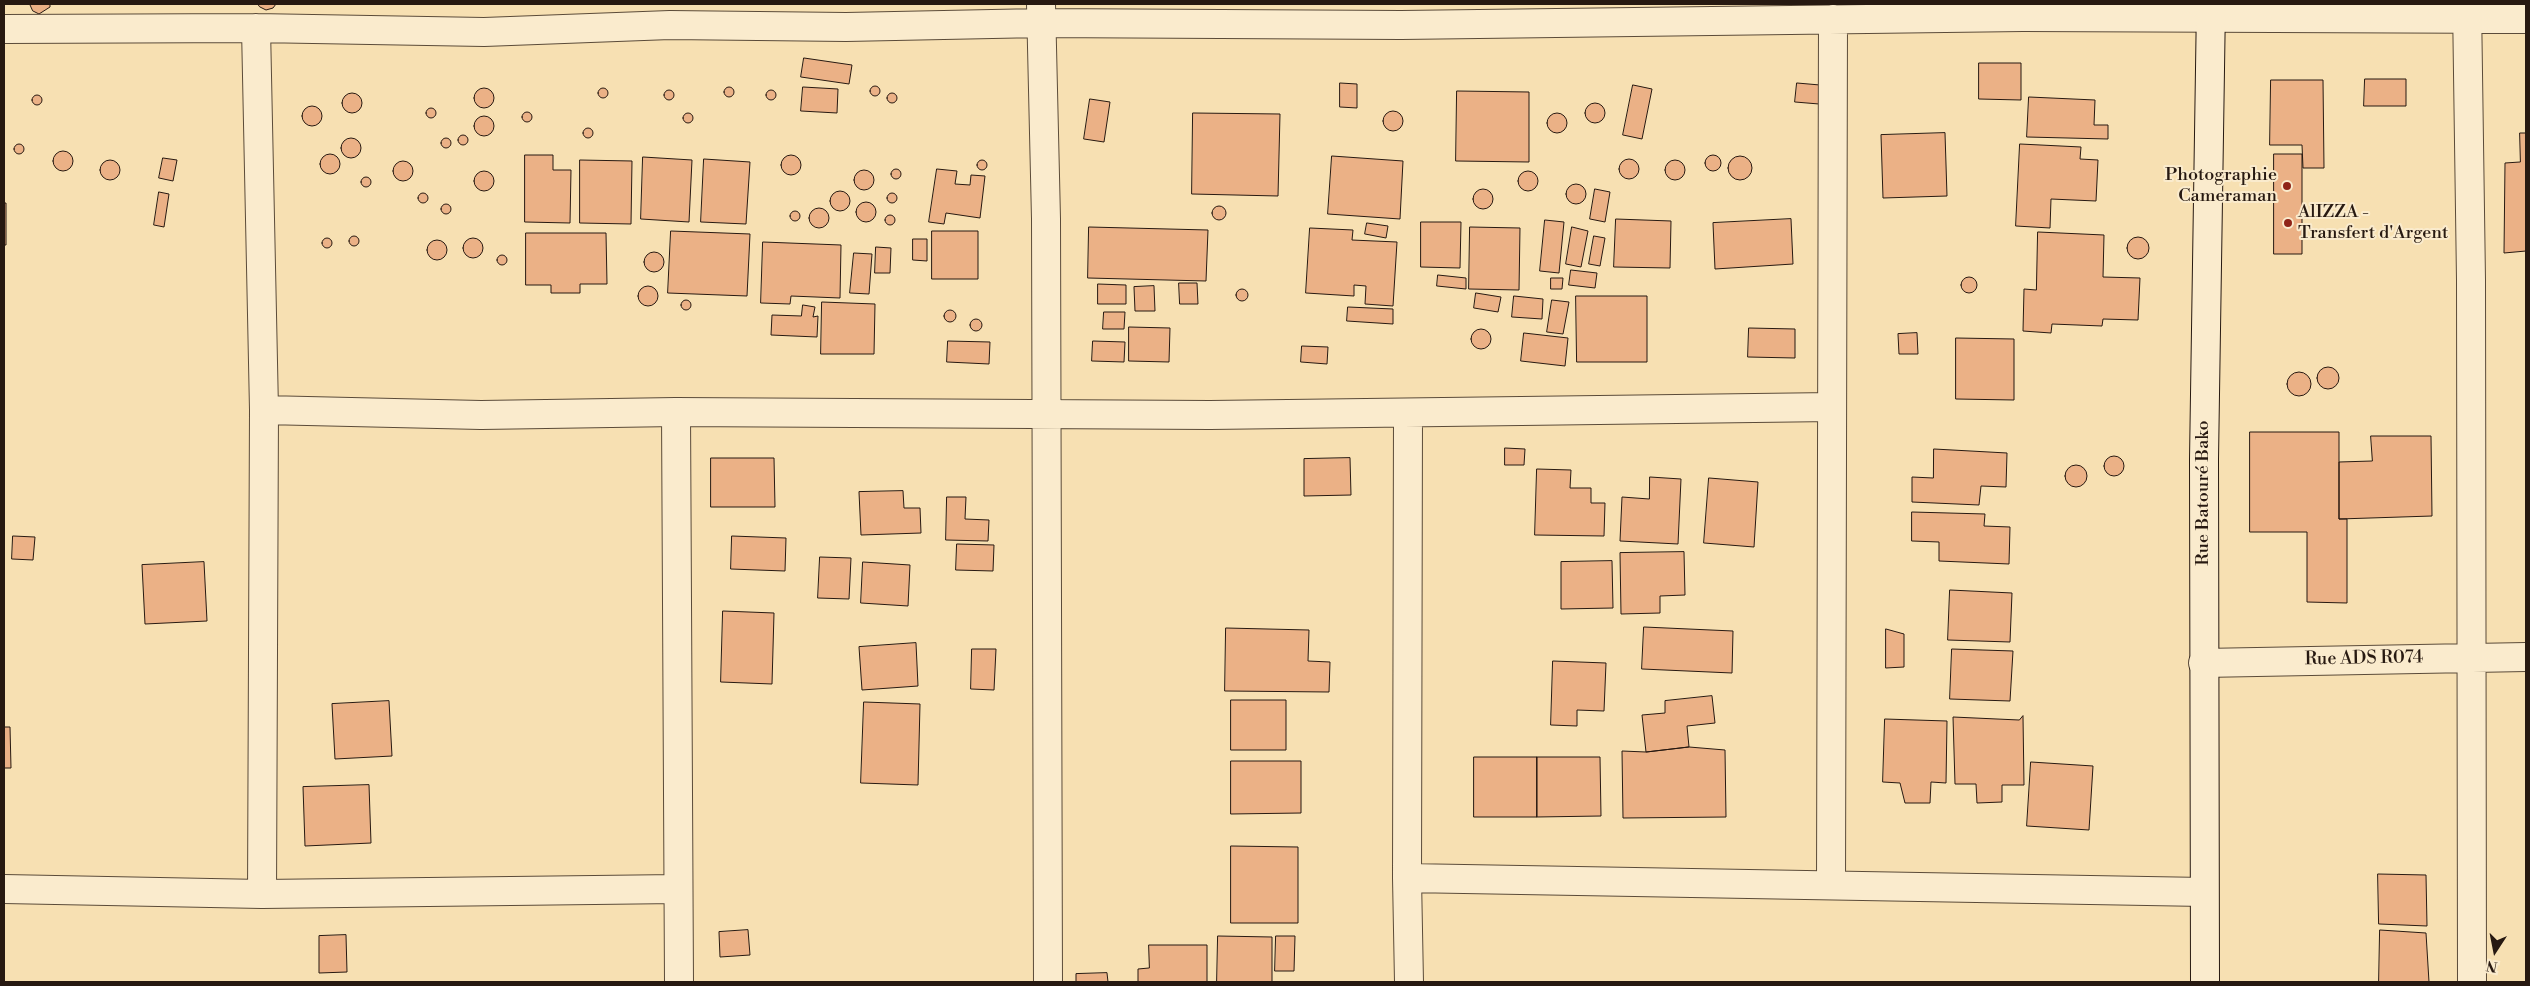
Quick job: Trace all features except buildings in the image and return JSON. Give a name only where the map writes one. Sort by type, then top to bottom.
[{"type":"street","points":[[4,29],[256,28],[484,32],[670,15],[846,27],[1041,14],[1833,19],[2211,11],[2467,11],[2526,19]]},
{"type":"street","name":"Rue Batouré Bako","points":[[2205,982],[2203,663],[2211,11]]},
{"type":"street","points":[[2467,11],[2471,280],[2472,982]]},
{"type":"street","points":[[1041,14],[1046,219],[1045,413],[1048,982]]},
{"type":"street","points":[[1831,885],[1833,19]]},
{"type":"street","points":[[256,28],[264,410],[262,894]]},
{"type":"street","points":[[264,410],[481,416],[676,412],[1408,414],[1832,407]]},
{"type":"street","points":[[676,412],[677,889],[679,982]]},
{"type":"street","points":[[1408,414],[1407,878],[1409,982]]},
{"type":"street","name":"Rue ADS R074","points":[[2203,663],[2526,657]]},
{"type":"street","points":[[1407,878],[1642,884],[1831,885],[2204,892]]},
{"type":"street","points":[[4,889],[262,894],[677,889]]},
{"type":"place","name":"Photographie Cameraman","points":[[2287,186]]},
{"type":"place","name":"AlIZZA - Transfert d'Argent","points":[[2288,223]]}]
